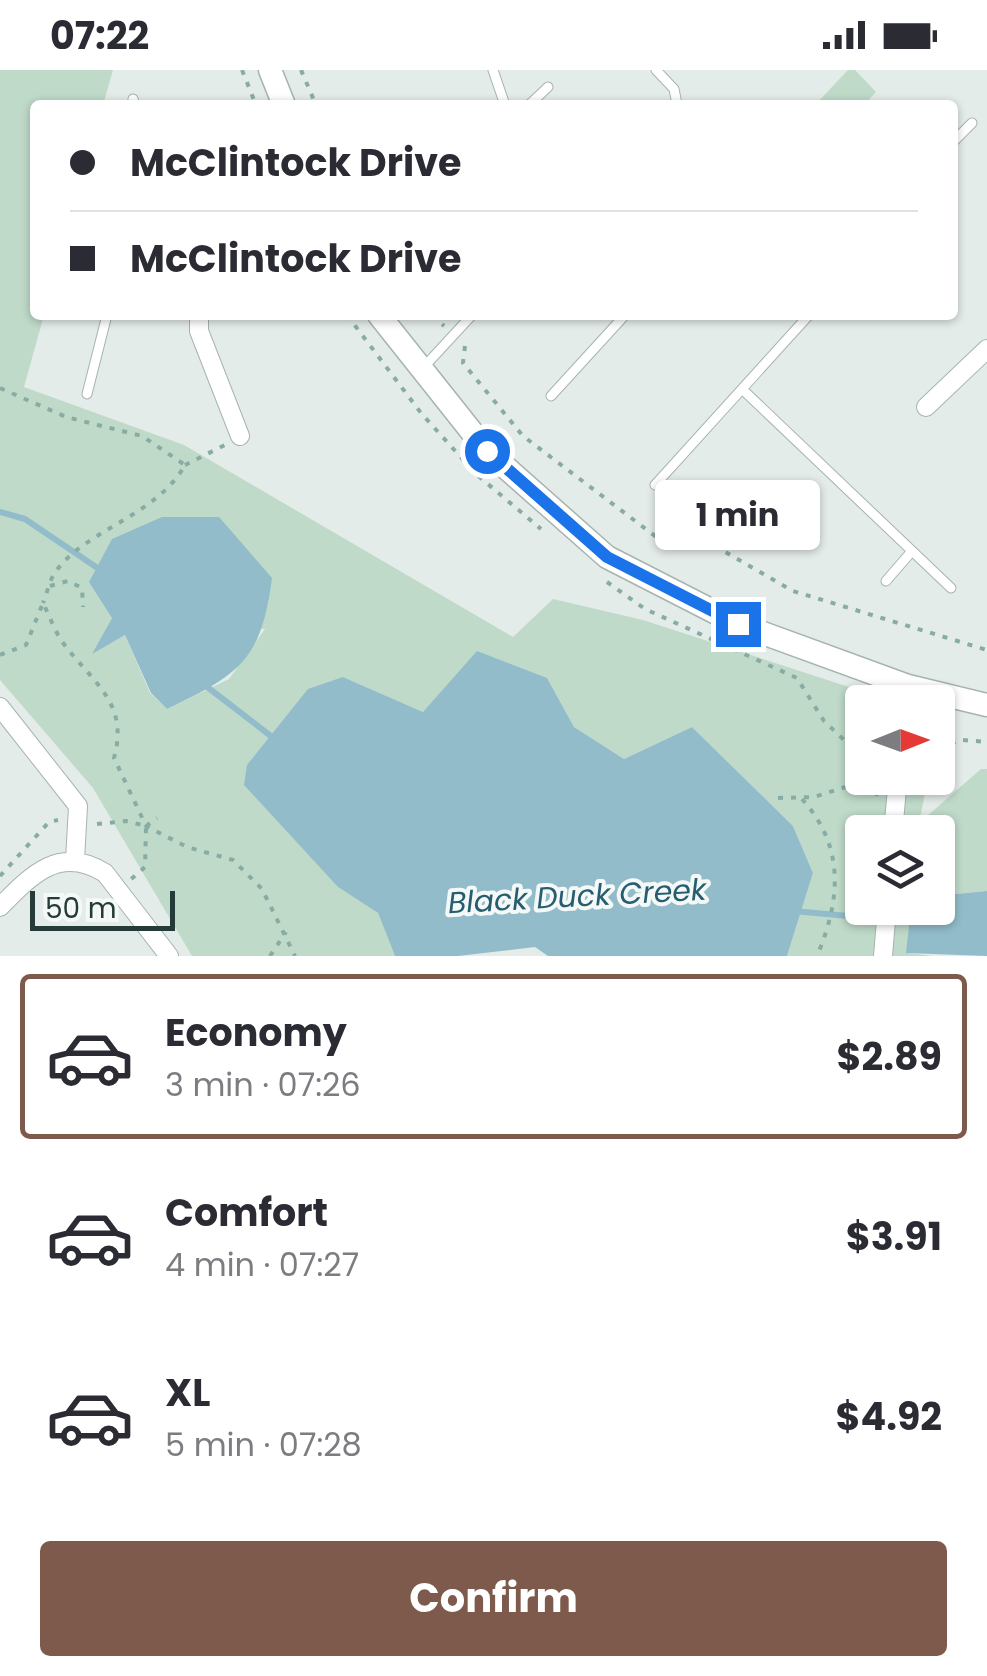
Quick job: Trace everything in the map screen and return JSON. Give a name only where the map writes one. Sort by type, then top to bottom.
[{"type":"street","points":[[270,70],[282,100]]},
{"type":"street","points":[[199,320],[199,331],[240,436]]},
{"type":"street","points":[[382,320],[487,451],[607,557],[738,624],[884,685]]},
{"type":"street","points":[[926,407],[987,348]]},
{"type":"street","points":[[955,701],[987,705]]},
{"type":"street","points":[[0,708],[51,767],[78,806],[75,860]]},
{"type":"street","points":[[0,907],[43,866],[75,860],[105,873],[168,956]]},
{"type":"street","points":[[884,952],[886,925]]},
{"type":"lane","points":[[494,70],[503,100]]},
{"type":"lane","points":[[656,70],[677,94],[676,100]]},
{"type":"lane","points":[[534,100],[548,87]]},
{"type":"lane","points":[[958,137],[972,123]]},
{"type":"lane","points":[[87,394],[106,320]]},
{"type":"lane","points":[[421,370],[467,320]]},
{"type":"lane","points":[[552,396],[620,320]]},
{"type":"lane","points":[[656,485],[805,320]]},
{"type":"lane","points":[[742,389],[951,588]]},
{"type":"lane","points":[[886,580],[912,551]]},
{"type":"path","points":[[242,70],[254,100]]},
{"type":"path","points":[[301,70],[314,100]]},
{"type":"path","points":[[438,320],[465,345],[463,363],[523,436],[656,536],[708,542],[793,591],[987,650]]},
{"type":"path","points":[[0,388],[66,417],[142,436],[185,466]]},
{"type":"path","points":[[0,655],[26,645],[55,573],[95,539],[165,495],[185,466],[198,463],[240,436]]},
{"type":"path","points":[[50,586],[68,581],[82,588],[83,607]]},
{"type":"path","points":[[43,603],[61,639],[114,709],[122,732],[114,758],[146,826],[145,867],[118,889]]},
{"type":"path","points":[[955,742],[987,742]]},
{"type":"path","points":[[778,798],[802,799],[845,786]]},
{"type":"path","points":[[802,799],[823,822],[836,872],[828,931],[817,956]]},
{"type":"path","points":[[146,826],[157,818]]},
{"type":"path","points":[[0,876],[49,822],[126,821],[146,826],[232,860],[262,889],[295,956]]},
{"type":"path","points":[[270,956],[286,932]]},
{"type":"green space","points":[[0,70],[113,70],[104,100],[30,100],[30,320],[43,320],[24,387],[184,445],[513,637],[553,599],[643,620],[845,686],[845,795],[925,795],[921,815],[845,815],[845,925],[909,925],[907,953],[934,956],[787,956],[813,873],[793,826],[692,727],[624,759],[574,727],[547,678],[423,712],[343,677],[338,887],[378,913],[395,956],[192,956],[93,788],[0,680]],"holes":[[[112,618],[265,629],[229,679],[167,709],[150,693],[125,635],[94,652]]]},
{"type":"green space","points":[[848,70],[855,70],[876,92],[869,100],[820,100]]},
{"type":"green space","points":[[981,769],[987,769],[987,891],[955,894],[955,815],[928,815]]},
{"type":"water","points":[[162,517],[219,517],[272,578],[261,629],[243,662],[213,685],[167,709],[151,693],[125,635],[92,654],[112,618],[89,582],[112,539]]},
{"type":"water","points":[[477,651],[547,678],[574,727],[624,759],[692,727],[793,826],[813,873],[787,956],[548,956],[535,947],[458,956],[395,956],[378,913],[338,887],[244,785],[247,765],[308,689],[343,677],[423,712]]},
{"type":"water","points":[[987,891],[987,956],[906,953],[909,925],[955,925],[955,894]]},
{"type":"waterway","name":"Black Duck Creek","points":[[0,512],[25,519],[102,571]]},
{"type":"waterway","name":"Black Duck Creek","points":[[206,686],[276,740]]},
{"type":"waterway","name":"Black Duck Creek","points":[[793,911],[845,916]]},
{"type":"route","points":[[487,451],[607,557],[738,624]]}]
